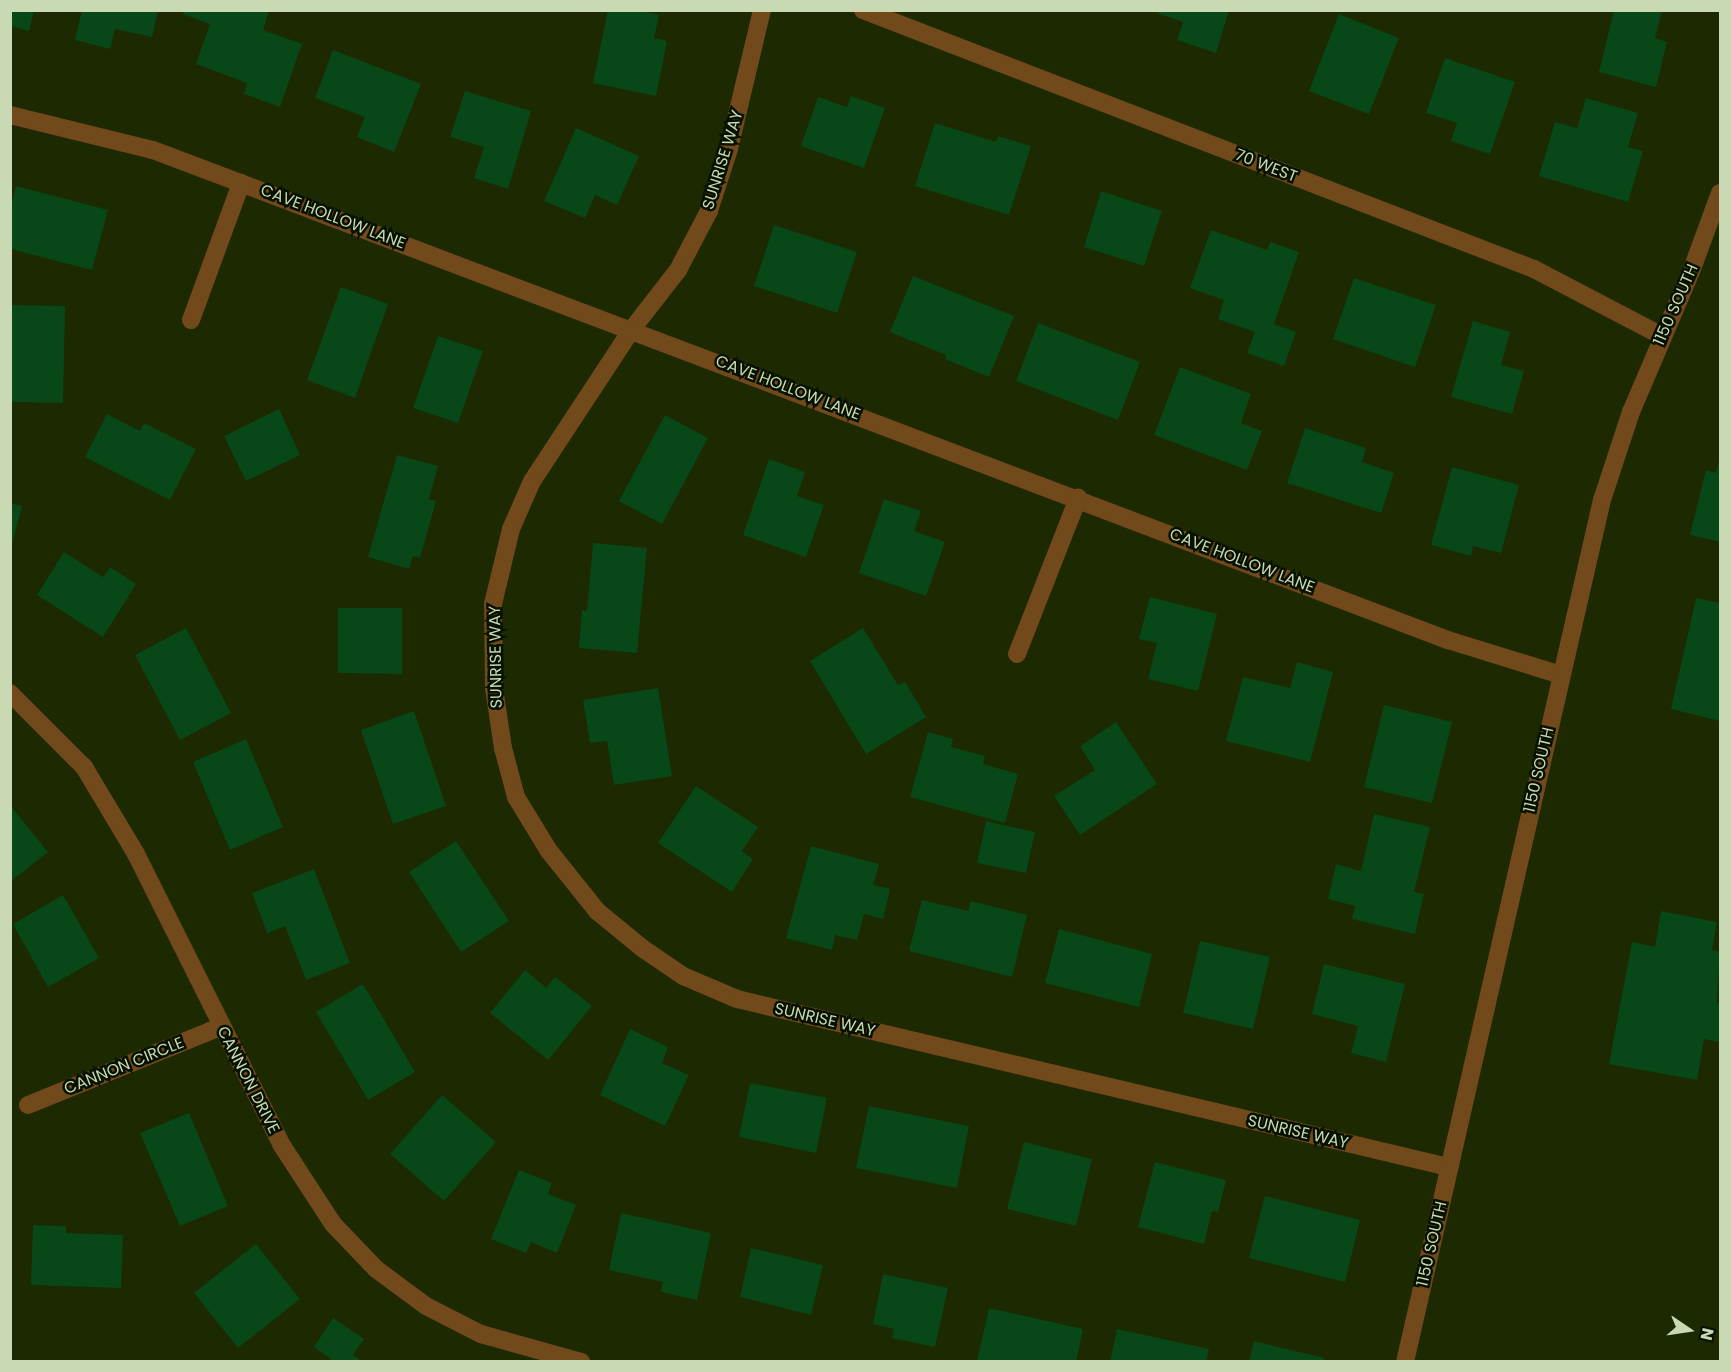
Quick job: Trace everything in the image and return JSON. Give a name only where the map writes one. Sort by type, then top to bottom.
[{"type":"street","name":"SUNRISE WAY","points":[[762,10],[729,149],[709,211],[678,270],[632,329],[532,481],[511,529],[493,604],[494,688],[502,748],[516,797],[549,852],[597,911],[642,948],[683,976],[737,999],[1449,1167]]},
{"type":"street","name":"70 WEST","points":[[864,10],[1534,269],[1662,336]]},
{"type":"street","name":"CAVE HOLLOW LANE","points":[[10,115],[153,150],[632,329],[1448,640],[1561,675]]},
{"type":"street","points":[[191,320],[241,183]]},
{"type":"street","name":"1150 SOUTH","points":[[1405,1362],[1602,500],[1631,411],[1692,269],[1720,193]]},
{"type":"street","points":[[1017,654],[1078,498]]},
{"type":"street","name":"CANNON DRIVE","points":[[10,693],[84,767],[136,854],[220,1027],[281,1144],[326,1214],[376,1269],[426,1306],[481,1334],[581,1362]]},
{"type":"street","name":"CANNON CIRCLE","points":[[28,1105],[220,1027]]},
{"type":"building","points":[[10,10],[34,10],[29,31],[10,26]]},
{"type":"building","points":[[82,10],[158,10],[152,37],[115,29],[110,49],[75,40]]},
{"type":"building","points":[[184,10],[269,10],[263,30],[302,44],[280,107],[244,94],[247,83],[196,64],[210,24],[183,14]]},
{"type":"building","points":[[608,10],[637,10],[659,15],[654,38],[667,41],[656,96],[593,83]]},
{"type":"building","points":[[1158,10],[1229,10],[1216,53],[1177,40],[1183,22],[1157,13]]},
{"type":"building","points":[[1614,10],[1662,10],[1655,38],[1667,42],[1656,87],[1599,72]]},
{"type":"building","points":[[1339,14],[1399,38],[1369,114],[1309,91]]},
{"type":"building","points":[[333,50],[421,84],[394,152],[357,137],[365,117],[315,98]]},
{"type":"building","points":[[1445,58],[1515,82],[1490,154],[1451,141],[1457,123],[1426,113]]},
{"type":"building","points":[[465,91],[531,111],[508,189],[474,178],[484,147],[450,137]]},
{"type":"building","points":[[851,96],[885,108],[864,168],[801,146],[818,97],[847,107]]},
{"type":"building","points":[[1586,98],[1638,113],[1628,147],[1643,151],[1628,202],[1539,176],[1555,122],[1577,128]]},
{"type":"building","points":[[935,123],[996,142],[998,136],[1031,146],[1009,215],[915,186]]},
{"type":"building","points":[[576,128],[639,156],[617,205],[595,195],[585,218],[544,201]]},
{"type":"building","points":[[16,186],[108,210],[92,270],[10,249],[10,209]]},
{"type":"building","points":[[1101,191],[1162,211],[1144,266],[1084,247]]},
{"type":"building","points":[[774,225],[857,252],[837,313],[754,286]]},
{"type":"building","points":[[1211,230],[1267,250],[1270,242],[1299,252],[1274,324],[1296,332],[1284,366],[1247,353],[1255,332],[1218,319],[1224,300],[1190,288]]},
{"type":"building","points":[[913,276],[1014,316],[989,377],[945,359],[946,355],[890,332]]},
{"type":"building","points":[[1354,278],[1436,305],[1415,367],[1333,339]]},
{"type":"building","points":[[341,287],[388,304],[355,398],[307,380]]},
{"type":"building","points":[[10,305],[65,306],[63,403],[10,402]]},
{"type":"building","points":[[1473,321],[1510,332],[1501,365],[1524,371],[1512,414],[1451,397]]},
{"type":"building","points":[[1038,323],[1140,362],[1118,420],[1016,381]]},
{"type":"building","points":[[438,336],[483,351],[458,423],[413,408]]},
{"type":"building","points":[[1180,367],[1251,394],[1241,423],[1262,431],[1247,470],[1154,435]]},
{"type":"building","points":[[279,409],[300,455],[246,481],[224,436]]},
{"type":"building","points":[[107,414],[140,431],[144,423],[196,449],[170,500],[85,457]]},
{"type":"building","points":[[665,415],[708,438],[662,524],[619,501]]},
{"type":"building","points":[[1305,428],[1366,448],[1362,462],[1394,473],[1381,513],[1287,483]]},
{"type":"building","points":[[397,455],[438,466],[429,499],[436,501],[420,558],[413,556],[409,569],[368,557]]},
{"type":"building","points":[[1720,456],[1720,542],[1690,535],[1706,470],[1716,473]]},
{"type":"building","points":[[769,459],[805,472],[797,496],[824,505],[806,557],[743,535]]},
{"type":"building","points":[[1452,467],[1519,485],[1501,553],[1473,546],[1471,556],[1431,545]]},
{"type":"building","points":[[884,499],[921,511],[914,531],[945,542],[926,596],[859,573]]},
{"type":"building","points":[[10,503],[22,506],[11,548],[10,548]]},
{"type":"building","points":[[593,543],[647,548],[637,653],[579,648],[582,610],[587,611]]},
{"type":"building","points":[[64,552],[103,577],[110,567],[136,584],[103,637],[37,595]]},
{"type":"building","points":[[1150,597],[1217,614],[1198,691],[1148,679],[1157,643],[1139,639]]},
{"type":"building","points":[[1696,598],[1720,603],[1720,721],[1671,709]]},
{"type":"building","points":[[338,608],[402,608],[402,674],[338,673]]},
{"type":"building","points":[[186,628],[231,713],[180,740],[135,655]]},
{"type":"building","points":[[863,628],[898,685],[905,682],[926,717],[866,754],[810,661]]},
{"type":"building","points":[[1297,662],[1333,672],[1310,762],[1226,741],[1243,677],[1290,688]]},
{"type":"building","points":[[658,688],[672,776],[614,785],[607,741],[590,743],[583,700]]},
{"type":"building","points":[[1384,705],[1452,722],[1432,803],[1364,787]]},
{"type":"building","points":[[414,711],[446,806],[393,824],[361,730]]},
{"type":"building","points":[[1116,722],[1157,784],[1080,835],[1054,796],[1095,770],[1080,746]]},
{"type":"building","points":[[928,732],[953,739],[951,747],[985,756],[983,764],[1018,774],[1005,823],[910,797]]},
{"type":"building","points":[[246,739],[283,827],[230,850],[193,762]]},
{"type":"building","points":[[696,786],[758,827],[742,851],[753,859],[732,892],[658,843]]},
{"type":"building","points":[[10,805],[48,852],[10,882]]},
{"type":"building","points":[[1374,814],[1430,827],[1414,892],[1424,894],[1415,934],[1352,919],[1355,906],[1328,899],[1336,864],[1361,871]]},
{"type":"building","points":[[986,821],[1035,832],[1026,873],[977,863]]},
{"type":"building","points":[[456,841],[509,921],[461,952],[409,872]]},
{"type":"building","points":[[811,846],[879,864],[873,885],[890,889],[883,919],[864,914],[857,940],[835,935],[832,950],[786,938]]},
{"type":"building","points":[[314,869],[350,963],[306,980],[285,926],[267,933],[252,893]]},
{"type":"building","points":[[63,895],[99,958],[48,987],[13,924]]},
{"type":"building","points":[[922,900],[968,911],[971,901],[1027,915],[1012,977],[909,951]]},
{"type":"building","points":[[1661,911],[1717,922],[1712,950],[1720,952],[1717,1003],[1720,1003],[1720,1042],[1704,1039],[1697,1080],[1609,1064],[1632,942],[1655,947]]},
{"type":"building","points":[[1059,929],[1152,954],[1139,1007],[1045,983]]},
{"type":"building","points":[[1200,941],[1270,957],[1253,1029],[1183,1013]]},
{"type":"building","points":[[1324,964],[1405,984],[1386,1062],[1351,1053],[1358,1026],[1312,1014]]},
{"type":"building","points":[[525,970],[546,988],[555,977],[592,1006],[548,1060],[490,1013]]},
{"type":"building","points":[[363,984],[415,1072],[368,1100],[316,1012]]},
{"type":"building","points":[[630,1029],[668,1047],[662,1063],[689,1075],[665,1126],[600,1095]]},
{"type":"building","points":[[750,1083],[827,1098],[816,1153],[739,1137]]},
{"type":"building","points":[[442,1095],[496,1142],[444,1201],[390,1154]]},
{"type":"building","points":[[869,1106],[969,1126],[957,1188],[856,1168]]},
{"type":"building","points":[[189,1113],[228,1206],[180,1226],[140,1133]]},
{"type":"building","points":[[1024,1142],[1092,1159],[1076,1226],[1007,1209]]},
{"type":"building","points":[[1155,1162],[1226,1180],[1218,1212],[1212,1211],[1204,1244],[1138,1227]]},
{"type":"building","points":[[519,1170],[552,1183],[548,1194],[576,1205],[557,1253],[531,1242],[526,1253],[491,1239]]},
{"type":"building","points":[[1265,1196],[1360,1220],[1345,1282],[1249,1258]]},
{"type":"building","points":[[621,1213],[711,1233],[697,1300],[661,1292],[663,1282],[609,1270]]},
{"type":"building","points":[[33,1225],[66,1226],[66,1233],[123,1235],[121,1288],[31,1285]]},
{"type":"building","points":[[256,1244],[300,1299],[238,1348],[194,1293]]},
{"type":"building","points":[[751,1248],[823,1265],[811,1315],[740,1297]]},
{"type":"building","points":[[883,1274],[948,1288],[935,1347],[892,1338],[894,1329],[873,1324]]},
{"type":"building","points":[[989,1308],[1083,1329],[1076,1362],[977,1361]]},
{"type":"building","points":[[333,1318],[364,1339],[353,1355],[363,1362],[335,1362],[314,1347]]},
{"type":"building","points":[[1117,1329],[1209,1349],[1206,1362],[1110,1362]]},
{"type":"building","points":[[1254,1341],[1324,1358],[1323,1362],[1249,1362]]}]
